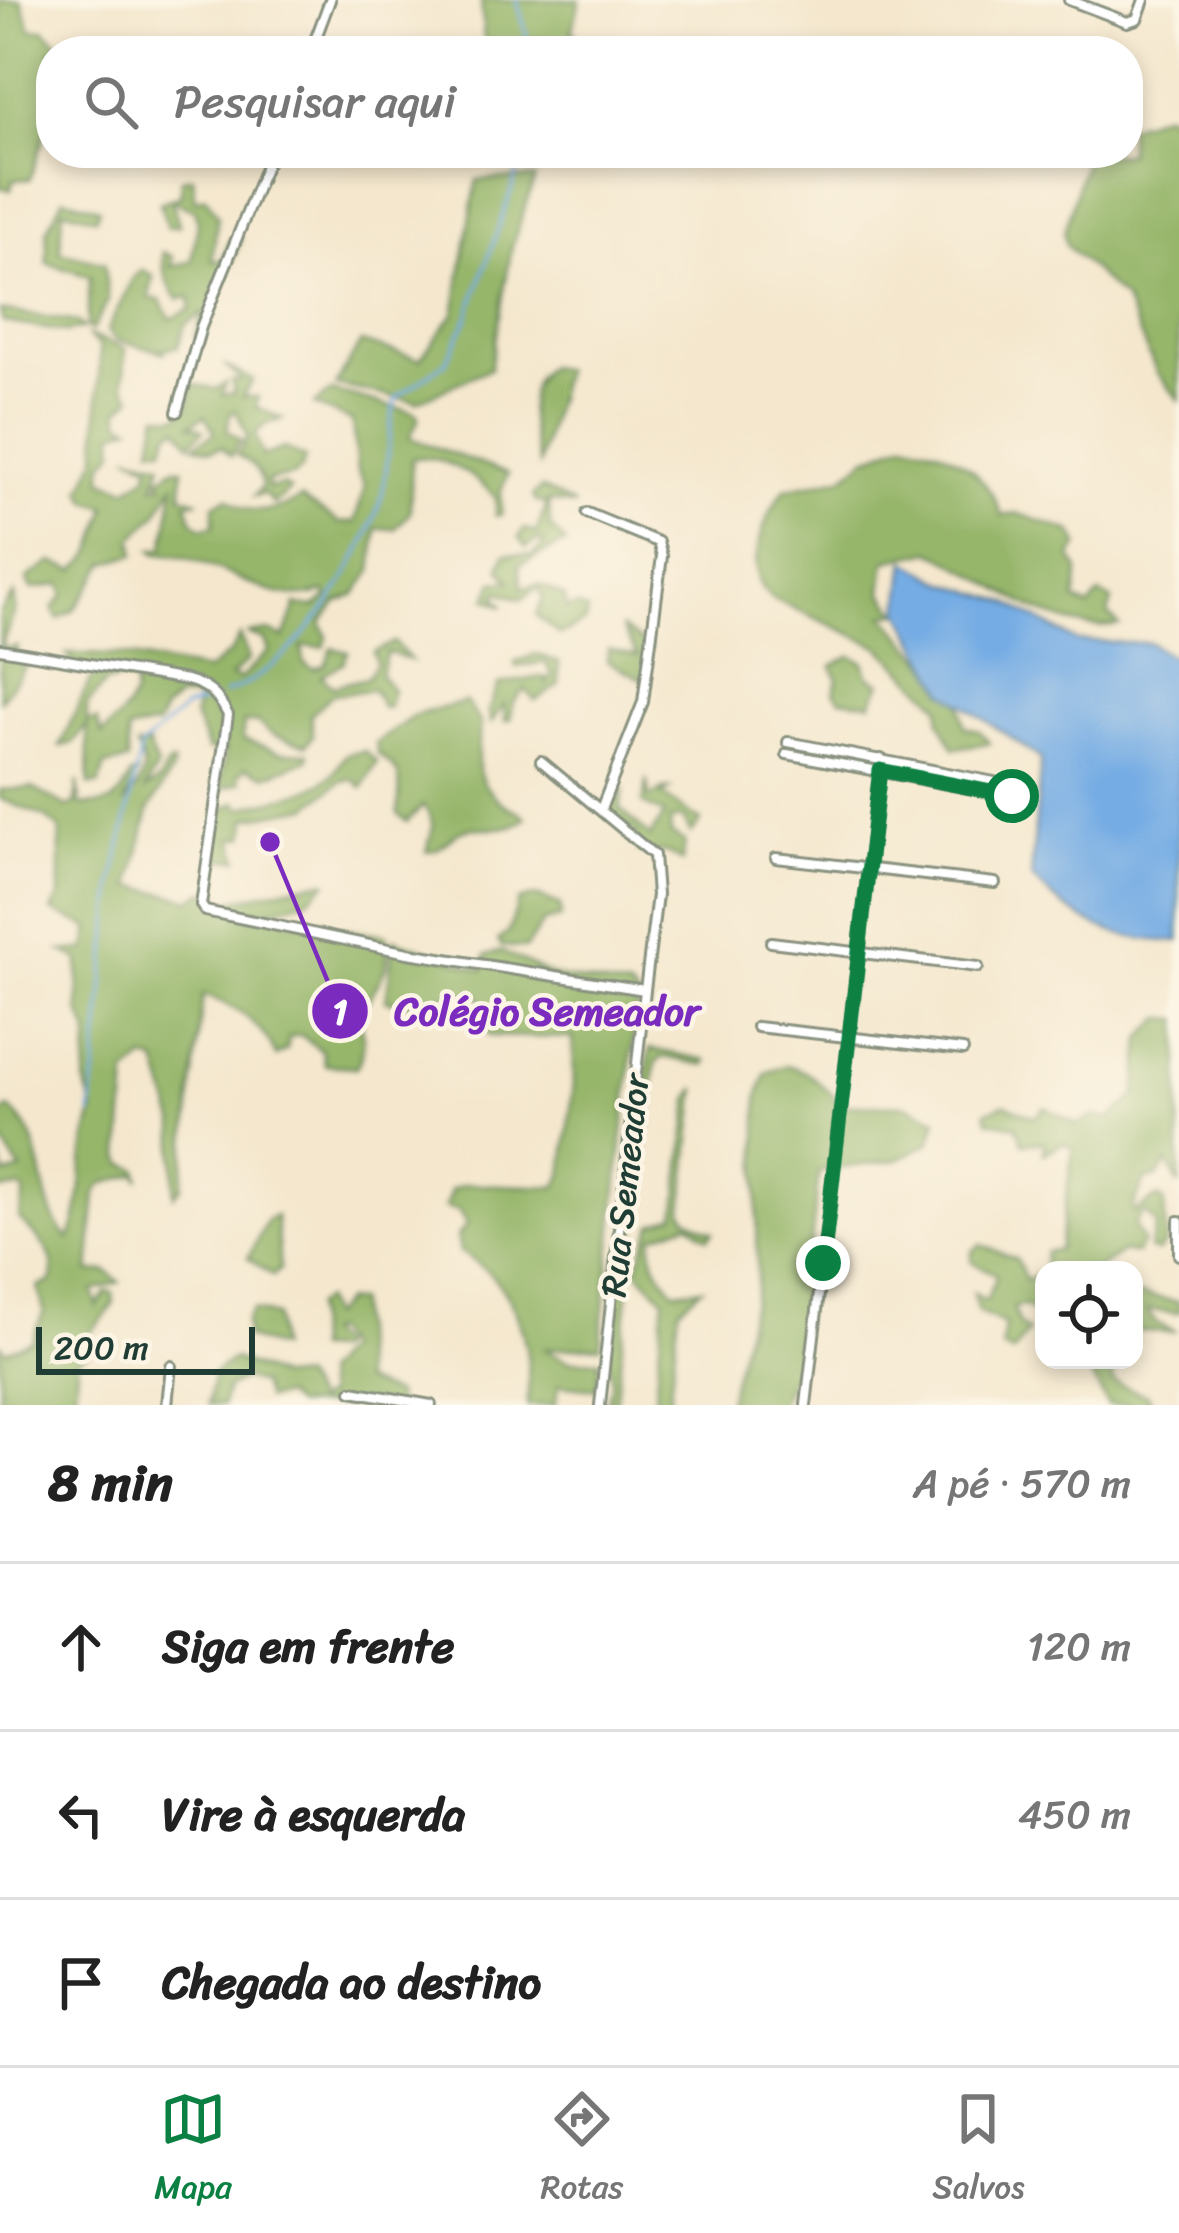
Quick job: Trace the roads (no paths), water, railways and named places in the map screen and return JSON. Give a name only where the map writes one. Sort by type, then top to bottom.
[{"type":"street","points":[[317,36],[330,0]]},
{"type":"street","points":[[1069,0],[1127,22],[1137,19],[1144,0]]},
{"type":"street","points":[[177,412],[201,327],[265,168]]},
{"type":"street","points":[[541,760],[601,809],[643,702],[662,556],[658,542],[586,513]]},
{"type":"street","points":[[0,649],[206,685],[228,715],[201,905],[205,911],[408,952],[645,990]]},
{"type":"street","points":[[787,754],[1014,791],[788,742]]},
{"type":"street","points":[[806,1405],[881,759]]},
{"type":"street","name":"Rua Semeador","points":[[600,1405],[658,867],[649,850],[601,809]]},
{"type":"street","points":[[776,858],[995,883]]},
{"type":"street","points":[[771,942],[978,967]]},
{"type":"street","points":[[757,1028],[963,1050]]},
{"type":"street","points":[[1179,1221],[1179,1255]]},
{"type":"street","points":[[167,1405],[171,1366]]},
{"type":"street","points":[[352,1391],[431,1405]]},
{"type":"water","points":[[906,561],[946,583],[1007,602],[1076,641],[1150,643],[1179,662],[1179,941],[1135,938],[1098,926],[1064,906],[1031,877],[1041,759],[944,691],[900,610]]},
{"type":"waterway","points":[[517,0],[527,36]]},
{"type":"waterway","points":[[224,694],[251,681],[300,639],[358,555],[381,498],[396,398],[446,362],[468,317],[519,168]]},
{"type":"waterway","points":[[91,1115],[114,880],[141,747],[184,709],[212,699]]},
{"type":"place","name":"Colégio Semeador","points":[[270,842]]}]
